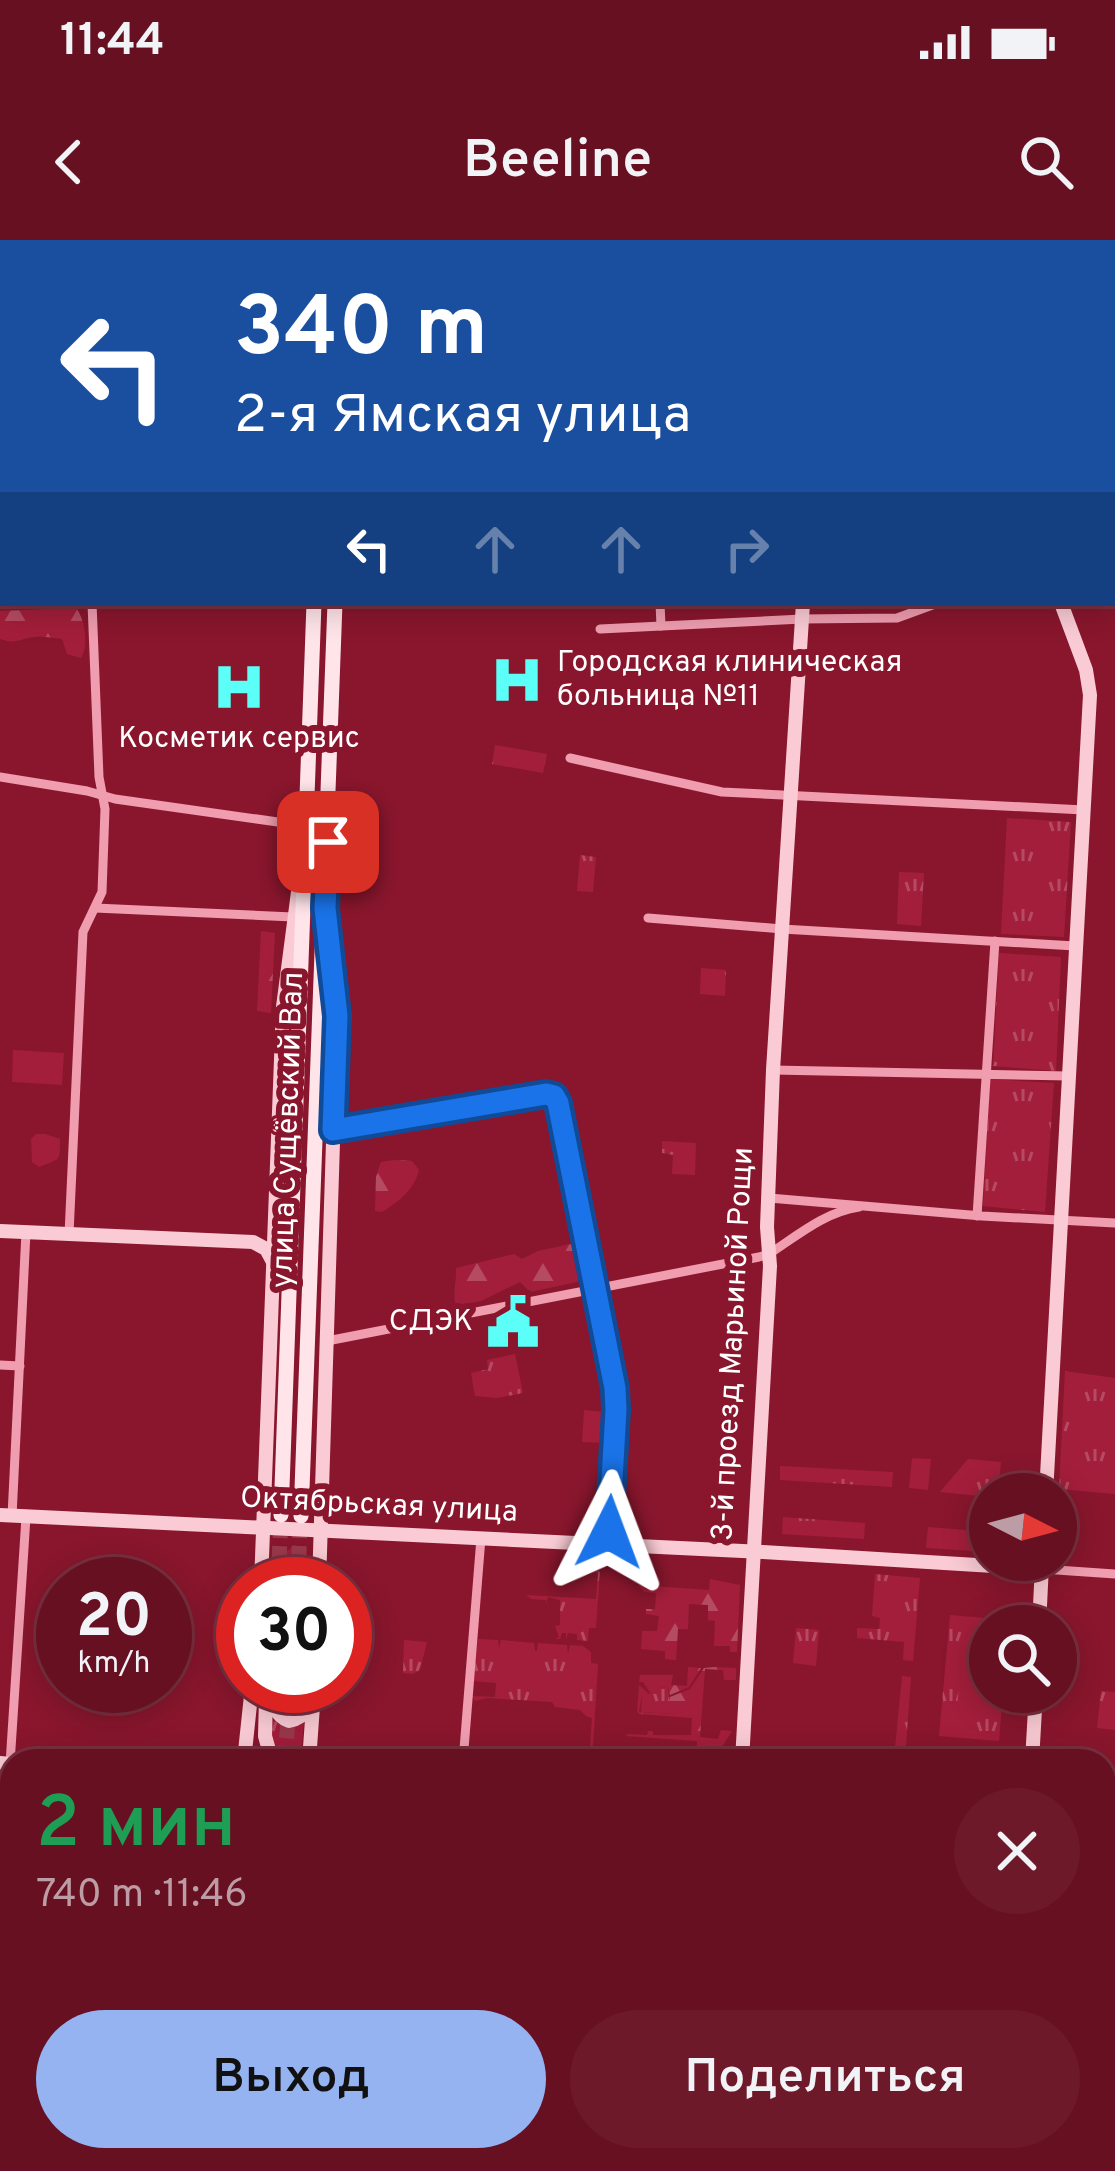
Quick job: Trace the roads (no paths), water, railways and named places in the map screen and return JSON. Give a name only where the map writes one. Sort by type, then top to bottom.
[{"type":"main road","name":"улица Сущёвский Вал","points":[[281,1515],[314,606]]},
{"type":"main road","name":"улица Сущёвский Вал","points":[[301,1516],[335,606]]},
{"type":"street","points":[[69,1234],[83,932],[102,892],[103,875],[105,809],[92,606]]},
{"type":"street","points":[[660,606],[661,626]]},
{"type":"street","points":[[600,629],[803,611],[896,619],[930,606]]},
{"type":"street","points":[[1047,1473],[1089,684],[1062,606]]},
{"type":"street","name":"3-й проезд Марьиной Рощи","points":[[743,1749],[769,1254],[772,1070],[803,611]]},
{"type":"street","points":[[570,758],[722,792],[1084,811]]},
{"type":"street","points":[[0,777],[307,826]]},
{"type":"street","points":[[262,1557],[283,1007],[304,864]]},
{"type":"street","points":[[95,908],[293,917]]},
{"type":"street","points":[[320,1557],[337,1016],[325,908]]},
{"type":"street","points":[[648,918],[1075,946]]},
{"type":"street","points":[[977,1216],[995,941]]},
{"type":"street","points":[[772,1070],[1069,1076]]},
{"type":"street","points":[[333,1130],[551,1094],[560,1111],[615,1393],[608,1545]]},
{"type":"street","points":[[769,1198],[1115,1223]]},
{"type":"street","points":[[327,1341],[769,1254],[826,1216],[859,1207]]},
{"type":"street","points":[[253,1242],[267,1235],[275,1222]]},
{"type":"street","points":[[0,1231],[253,1242],[266,1249],[274,1262]]},
{"type":"street","points":[[11,1749],[13,1516],[26,1232]]},
{"type":"street","points":[[0,1365],[20,1366]]},
{"type":"street","name":"Октябрьская улица","points":[[13,1516],[969,1561]]},
{"type":"street","points":[[464,1749],[481,1538]]},
{"type":"street","name":"Октябрьская улица","points":[[1077,1569],[1115,1574]]},
{"type":"street","points":[[245,1749],[249,1713]]},
{"type":"street","points":[[267,1713],[269,1749]]},
{"type":"street","points":[[278,1713],[289,1721],[306,1713]]},
{"type":"street","points":[[311,1749],[313,1713]]},
{"type":"street","points":[[1034,1749],[1035,1713]]},
{"type":"tunnel","points":[[279,1557],[281,1518]]},
{"type":"tunnel","points":[[299,1557],[300,1521]]},
{"type":"tunnel","points":[[285,1749],[289,1713]]},
{"type":"place","name":"Городская клиническая больница №11","points":[[517,680]]},
{"type":"place","name":"Косметик сервис","points":[[239,687]]},
{"type":"place","name":"СДЭК","points":[[513,1322]]}]
